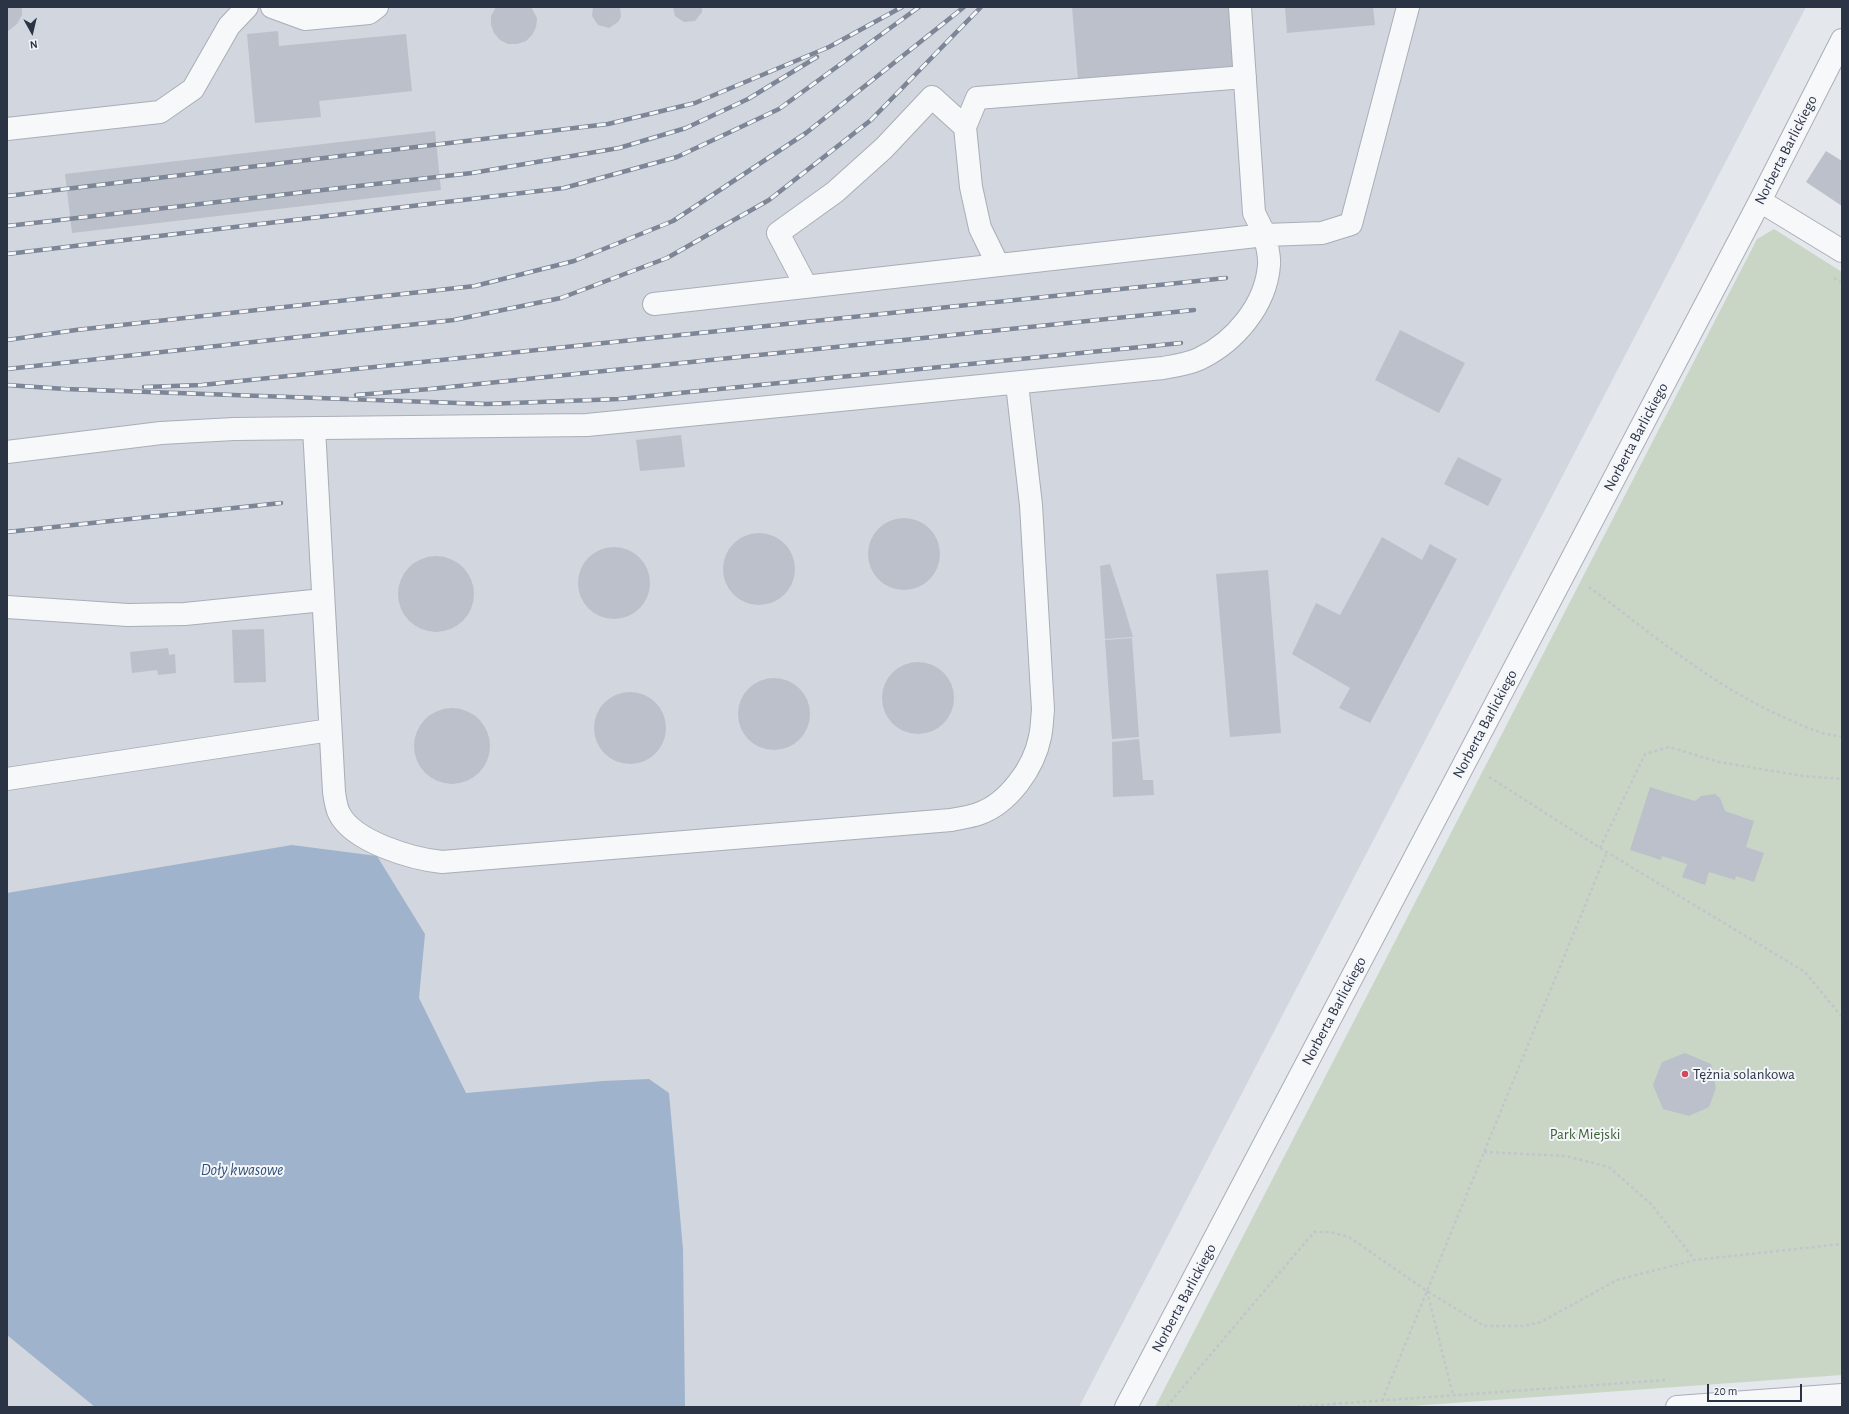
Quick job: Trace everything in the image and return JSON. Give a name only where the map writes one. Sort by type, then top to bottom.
[{"type":"street","points":[[7,129],[160,112],[193,89],[229,26],[247,7]]},
{"type":"street","points":[[272,7],[305,19],[369,13],[377,7]]},
{"type":"street","points":[[7,452],[161,434],[234,429],[587,426],[1017,384],[1163,368],[1198,360],[1221,346],[1239,330],[1253,311],[1266,286],[1269,263],[1265,235],[1254,213],[1240,7]]},
{"type":"street","points":[[654,304],[1265,235],[1322,232],[1351,224],[1408,7]]},
{"type":"street","name":"Norberta Barlickiego","points":[[1126,1407],[1760,201],[1842,40]]},
{"type":"street","points":[[998,265],[980,228],[971,187],[965,127],[977,98],[1245,77]]},
{"type":"street","points":[[806,286],[778,233],[840,187],[884,148],[932,97],[965,127]]},
{"type":"street","points":[[1760,201],[1842,251]]},
{"type":"street","points":[[314,428],[334,792],[339,814],[353,829],[373,842],[422,860],[442,862],[951,820],[978,814],[998,803],[1016,786],[1031,763],[1040,738],[1043,710],[1031,505],[1017,384]]},
{"type":"street","points":[[7,607],[128,615],[186,614],[323,600]]},
{"type":"street","points":[[7,779],[330,730]]},
{"type":"street","points":[[1676,1407],[1842,1395]]},
{"type":"path","points":[[1566,570],[1714,679],[1766,710],[1822,735],[1842,737]]},
{"type":"path","points":[[1600,848],[1645,754],[1670,746],[1719,762],[1802,776],[1842,779]]},
{"type":"path","points":[[1466,761],[1600,848],[1805,972],[1841,1016],[1842,1020]]},
{"type":"path","points":[[1382,1400],[1607,852]]},
{"type":"path","points":[[1484,1152],[1566,1156],[1609,1167],[1652,1204],[1695,1260]]},
{"type":"path","points":[[1168,1407],[1168,1404],[1314,1232],[1330,1232],[1349,1237],[1427,1291],[1484,1326],[1524,1326],[1541,1322],[1617,1280],[1695,1260],[1842,1244]]},
{"type":"path","points":[[1427,1291],[1453,1395]]},
{"type":"path","points":[[1291,1407],[1668,1380]]},
{"type":"shaded area","points":[[7,7],[1806,7],[1079,1407],[7,1407]]},
{"type":"green space","name":"Park Miejski","points":[[1774,229],[1842,272],[1842,1375],[1398,1407],[1155,1407],[1757,239]]},
{"type":"water","name":"Doły kwasowe","points":[[292,845],[377,856],[425,934],[419,998],[466,1093],[603,1081],[649,1079],[669,1093],[683,1249],[685,1407],[95,1407],[7,1335],[7,893]]},
{"type":"building","points":[[7,7],[22,7],[22,15],[17,24],[7,32]]},
{"type":"building","points":[[496,7],[531,7],[537,18],[536,27],[532,35],[526,41],[517,44],[508,44],[500,40],[494,33],[491,25],[491,16]]},
{"type":"building","points":[[593,7],[620,7],[621,17],[618,22],[609,28],[598,25],[592,16]]},
{"type":"building","points":[[673,7],[702,7],[702,12],[695,21],[684,22],[675,16]]},
{"type":"building","points":[[1072,7],[1230,7],[1235,68],[1078,80]]},
{"type":"building","points":[[1285,7],[1373,7],[1375,25],[1287,33]]},
{"type":"building","points":[[278,31],[279,46],[406,34],[412,91],[319,101],[321,117],[255,123],[247,34]]},
{"type":"building","points":[[435,131],[441,190],[72,233],[65,174]]},
{"type":"building","points":[[1826,151],[1842,161],[1842,206],[1806,182]]},
{"type":"building","points":[[1400,330],[1465,363],[1439,413],[1375,380]]},
{"type":"building","points":[[681,435],[685,467],[640,471],[636,440]]},
{"type":"building","points":[[1458,457],[1502,479],[1488,506],[1444,484]]},
{"type":"building","points":[[897,518],[911,518],[930,528],[940,547],[940,561],[930,580],[911,590],[897,590],[878,580],[868,561],[868,547],[878,528]]},
{"type":"building","points":[[759,533],[773,536],[785,543],[792,555],[795,569],[792,583],[785,595],[773,602],[759,605],[745,602],[733,595],[726,583],[723,569],[726,555],[733,543],[745,536]]},
{"type":"building","points":[[1382,537],[1422,560],[1430,544],[1457,559],[1370,723],[1339,708],[1350,688],[1292,654],[1316,603],[1340,615]]},
{"type":"building","points":[[614,547],[628,550],[640,557],[647,569],[650,583],[647,597],[640,609],[628,616],[614,619],[600,616],[588,609],[581,597],[578,583],[581,569],[588,557],[600,550]]},
{"type":"building","points":[[436,556],[450,559],[463,567],[471,580],[474,594],[471,608],[463,621],[450,629],[436,632],[422,629],[409,621],[401,608],[398,594],[401,580],[409,567],[422,559]]},
{"type":"building","points":[[1110,564],[1133,637],[1105,639],[1100,566]]},
{"type":"building","points":[[1268,570],[1281,733],[1230,737],[1216,574]]},
{"type":"building","points":[[264,629],[266,682],[234,683],[232,630]]},
{"type":"building","points":[[1132,638],[1139,737],[1112,739],[1105,640]]},
{"type":"building","points":[[168,648],[169,655],[175,654],[176,673],[158,675],[157,670],[132,673],[130,652]]},
{"type":"building","points":[[911,662],[925,662],[944,672],[954,691],[954,705],[944,724],[925,734],[911,734],[892,724],[882,705],[882,691],[892,672]]},
{"type":"building","points":[[767,678],[781,678],[800,688],[810,707],[810,721],[800,740],[781,750],[767,750],[748,740],[738,721],[738,707],[748,688]]},
{"type":"building","points":[[623,692],[637,692],[656,702],[666,721],[666,735],[656,754],[637,764],[623,764],[604,754],[594,735],[594,721],[604,702]]},
{"type":"building","points":[[452,708],[466,711],[479,719],[487,732],[490,746],[487,760],[479,773],[466,781],[452,784],[438,781],[425,773],[417,760],[414,746],[417,732],[425,719],[438,711]]},
{"type":"building","points":[[1139,739],[1143,780],[1153,780],[1154,795],[1113,797],[1112,742]]},
{"type":"building","points":[[1650,787],[1695,801],[1701,796],[1715,794],[1720,798],[1725,811],[1754,821],[1746,847],[1764,853],[1754,882],[1736,876],[1735,880],[1709,872],[1705,885],[1682,877],[1687,864],[1662,856],[1661,860],[1630,850]]},
{"type":"building","name":"Tężnia solankowa","points":[[1685,1053],[1711,1064],[1716,1088],[1709,1107],[1689,1116],[1663,1109],[1653,1085],[1662,1062]]},
{"type":"railway","points":[[7,196],[608,124],[695,103],[829,47],[902,7]]},
{"type":"railway","points":[[7,254],[564,188],[677,157],[779,109],[919,7]]},
{"type":"railway","points":[[7,340],[76,330],[475,286],[574,261],[673,221],[806,133],[964,7]]},
{"type":"railway","points":[[7,369],[454,320],[561,298],[667,258],[769,200],[871,120],[981,7]]},
{"type":"railway","points":[[7,226],[472,173],[619,148],[686,128],[748,99],[817,57]]},
{"type":"railway","points":[[144,387],[202,385],[1226,278]]},
{"type":"railway","points":[[356,395],[430,389],[1194,310]]},
{"type":"railway","points":[[7,385],[65,389],[486,404],[619,399],[1181,343]]},
{"type":"railway","points":[[7,532],[281,503]]},
{"type":"place","name":"Tężnia solankowa","points":[[1685,1074]]}]
